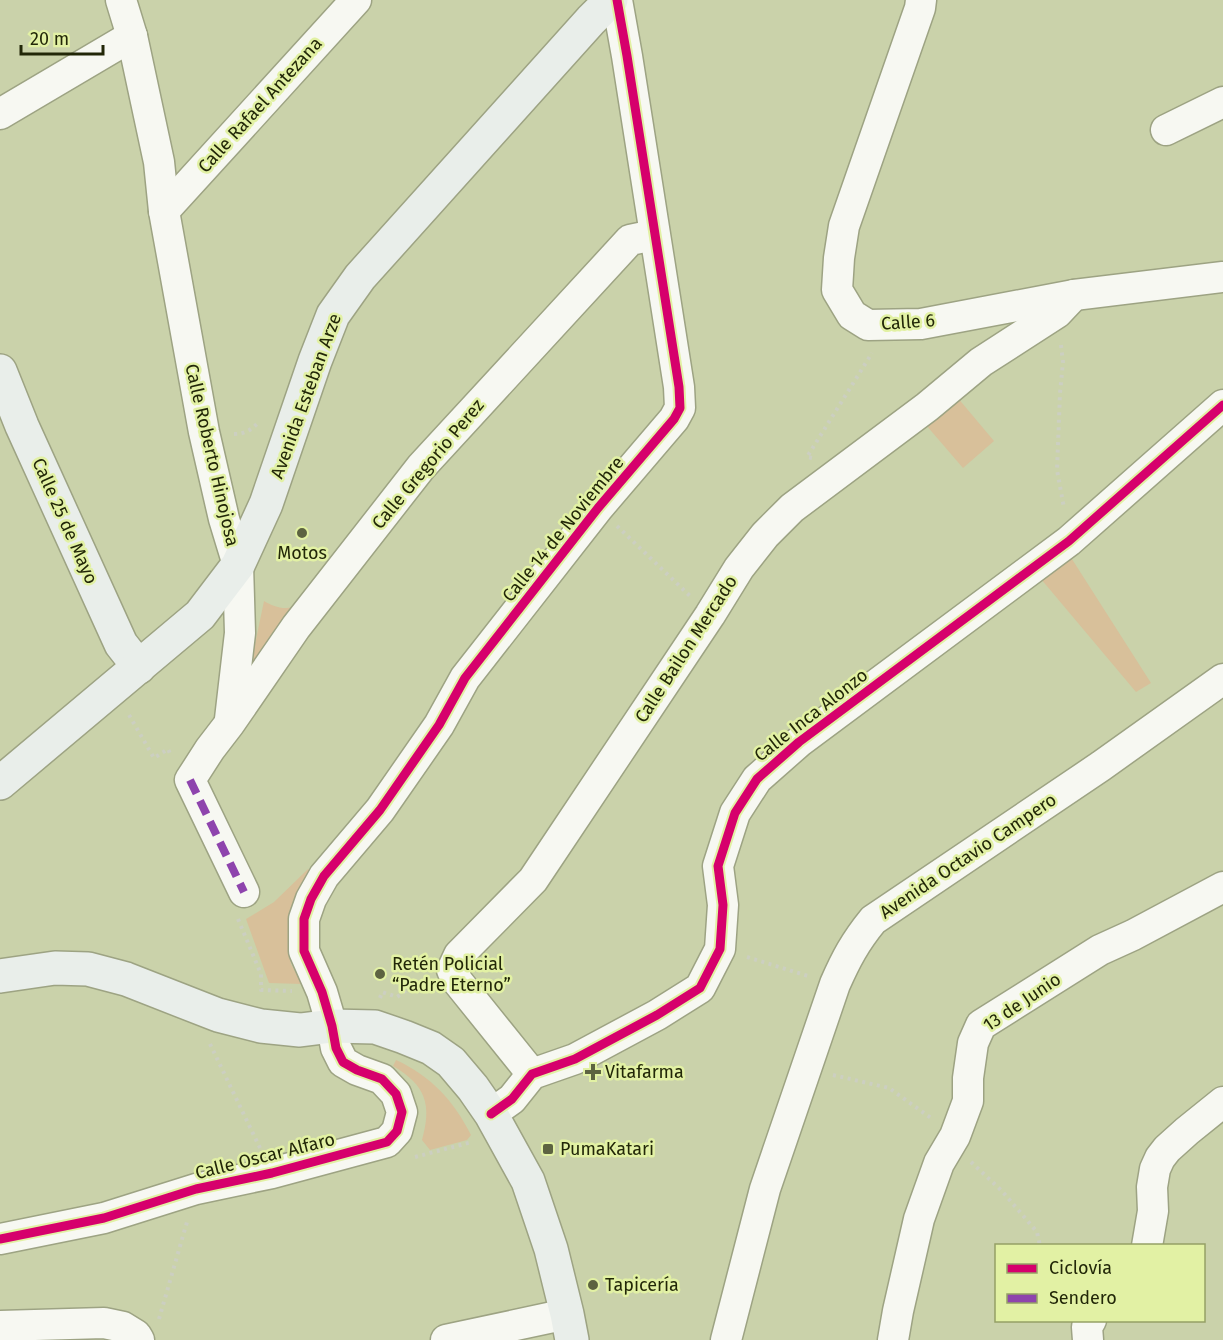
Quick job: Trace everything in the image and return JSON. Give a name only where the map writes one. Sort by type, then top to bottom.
[{"type":"main road","name":"Avenida Esteban Arze","points":[[0,783],[200,615],[237,565],[266,504],[333,315],[360,277],[611,0]]},
{"type":"main road","name":"Calle 25 de Mayo","points":[[0,371],[22,426],[121,644],[139,667]]},
{"type":"main road","points":[[0,976],[55,968],[88,969],[126,979],[218,1015],[261,1026],[300,1030],[333,1026],[375,1027],[431,1048],[451,1062],[473,1088],[491,1114],[528,1181],[551,1250],[570,1327]]},
{"type":"street","name":"Calle Roberto Hinojosa","points":[[122,0],[159,162],[164,211],[204,432],[237,565],[240,633],[230,723]]},
{"type":"street","name":"Calle Rafael Antezana","points":[[164,211],[356,0]]},
{"type":"street","name":"Calle 14 de Noviembre","points":[[333,1026],[322,992],[304,951],[304,919],[311,898],[324,876],[380,810],[439,725],[465,678],[598,508],[674,419],[680,408],[680,387],[617,0]]},
{"type":"street","name":"Calle 6","points":[[921,0],[844,226],[837,290],[852,315],[868,325],[921,324],[1066,304],[1223,277]]},
{"type":"street","points":[[0,114],[132,36]]},
{"type":"street","points":[[1166,130],[1223,102]]},
{"type":"street","name":"Calle Gregorio Perez","points":[[230,723],[296,627],[421,466],[630,240],[654,235]]},
{"type":"street","name":"Calle Bailon Mercado","points":[[532,1074],[458,982],[452,970],[459,955],[533,880],[739,568],[765,535],[792,508],[927,407],[981,362],[1066,304]]},
{"type":"street","name":"Calle Inca Alonzo","points":[[532,1074],[575,1059],[657,1015],[700,988],[720,950],[723,905],[718,866],[735,813],[757,779],[799,741],[1069,541],[1223,405]]},
{"type":"street","name":"Avenida Octavio Campero","points":[[726,1340],[765,1189],[835,984],[860,935],[873,920],[1101,766],[1223,679]]},
{"type":"street","points":[[230,723],[190,780],[240,902]]},
{"type":"street","name":"13 de Junio","points":[[893,1340],[919,1219],[939,1162],[955,1136],[968,1101],[968,1078],[974,1043],[981,1025],[1100,950],[1133,935],[1223,886]]},
{"type":"street","name":"Calle Oscar Alfaro","points":[[0,1239],[104,1218],[196,1190],[272,1173],[387,1142],[397,1131],[402,1112],[396,1094],[382,1079],[343,1062],[336,1048],[333,1026]]},
{"type":"street","points":[[491,1114],[512,1099],[532,1074]]},
{"type":"street","points":[[1147,1244],[1154,1211],[1152,1187],[1155,1169],[1160,1158],[1187,1131],[1223,1102]]},
{"type":"street","points":[[1088,1340],[1086,1327],[1090,1322]]},
{"type":"street","points":[[0,1326],[104,1323],[123,1327],[136,1335],[148,1335]]},
{"type":"street","points":[[446,1340],[570,1327]]},
{"type":"path","points":[[1066,304],[1057,470],[1069,541]]},
{"type":"path","points":[[844,469],[807,457],[890,324]]},
{"type":"path","points":[[225,432],[235,435],[245,433],[259,422]]},
{"type":"path","points":[[598,508],[710,615]]},
{"type":"path","points":[[130,715],[154,758],[168,749],[174,761],[190,780]]},
{"type":"path","points":[[240,902],[261,974],[261,990],[294,991]]},
{"type":"path","points":[[720,950],[835,984]]},
{"type":"path","points":[[386,993],[397,997],[412,986]]},
{"type":"path","points":[[210,1044],[272,1173]]},
{"type":"path","points":[[415,1157],[472,1142]]},
{"type":"path","points":[[148,1335],[196,1190]]},
{"type":"shaded area","points":[[957,397],[994,441],[963,468],[926,425]]},
{"type":"shaded area","points":[[1070,556],[1151,683],[1136,692],[1041,579]]},
{"type":"shaded area","points":[[264,601],[278,607],[293,607],[249,673]]},
{"type":"shaded area","points":[[308,869],[310,871],[289,919],[288,942],[291,964],[302,984],[269,983],[246,919],[274,902]]},
{"type":"shaded area","points":[[396,1060],[409,1066],[431,1082],[449,1101],[471,1135],[467,1140],[430,1150],[422,1140],[426,1116],[424,1097],[413,1081],[393,1066]]},
{"type":"marked path","points":[[190,780],[244,892]]},
{"type":"cycle path","points":[[0,1239],[104,1218],[196,1189],[272,1173],[387,1142],[397,1131],[402,1112],[396,1094],[382,1079],[343,1062],[336,1048],[322,992],[304,951],[304,919],[311,899],[324,876],[380,810],[439,725],[465,678],[598,508],[674,419],[680,408],[679,387],[617,0]]},
{"type":"cycle path","points":[[491,1114],[512,1099],[532,1074],[575,1059],[657,1015],[700,988],[720,949],[723,905],[718,866],[735,813],[757,779],[799,742],[1069,541],[1223,405]]},
{"type":"place","name":"Motos","points":[[302,533]]},
{"type":"place","name":"Retén Policial “Padre Eterno”","points":[[380,974]]},
{"type":"place","name":"Vitafarma","points":[[593,1072]]},
{"type":"place","name":"PumaKatari","points":[[548,1149]]},
{"type":"place","name":"Tapicería","points":[[593,1285]]}]
